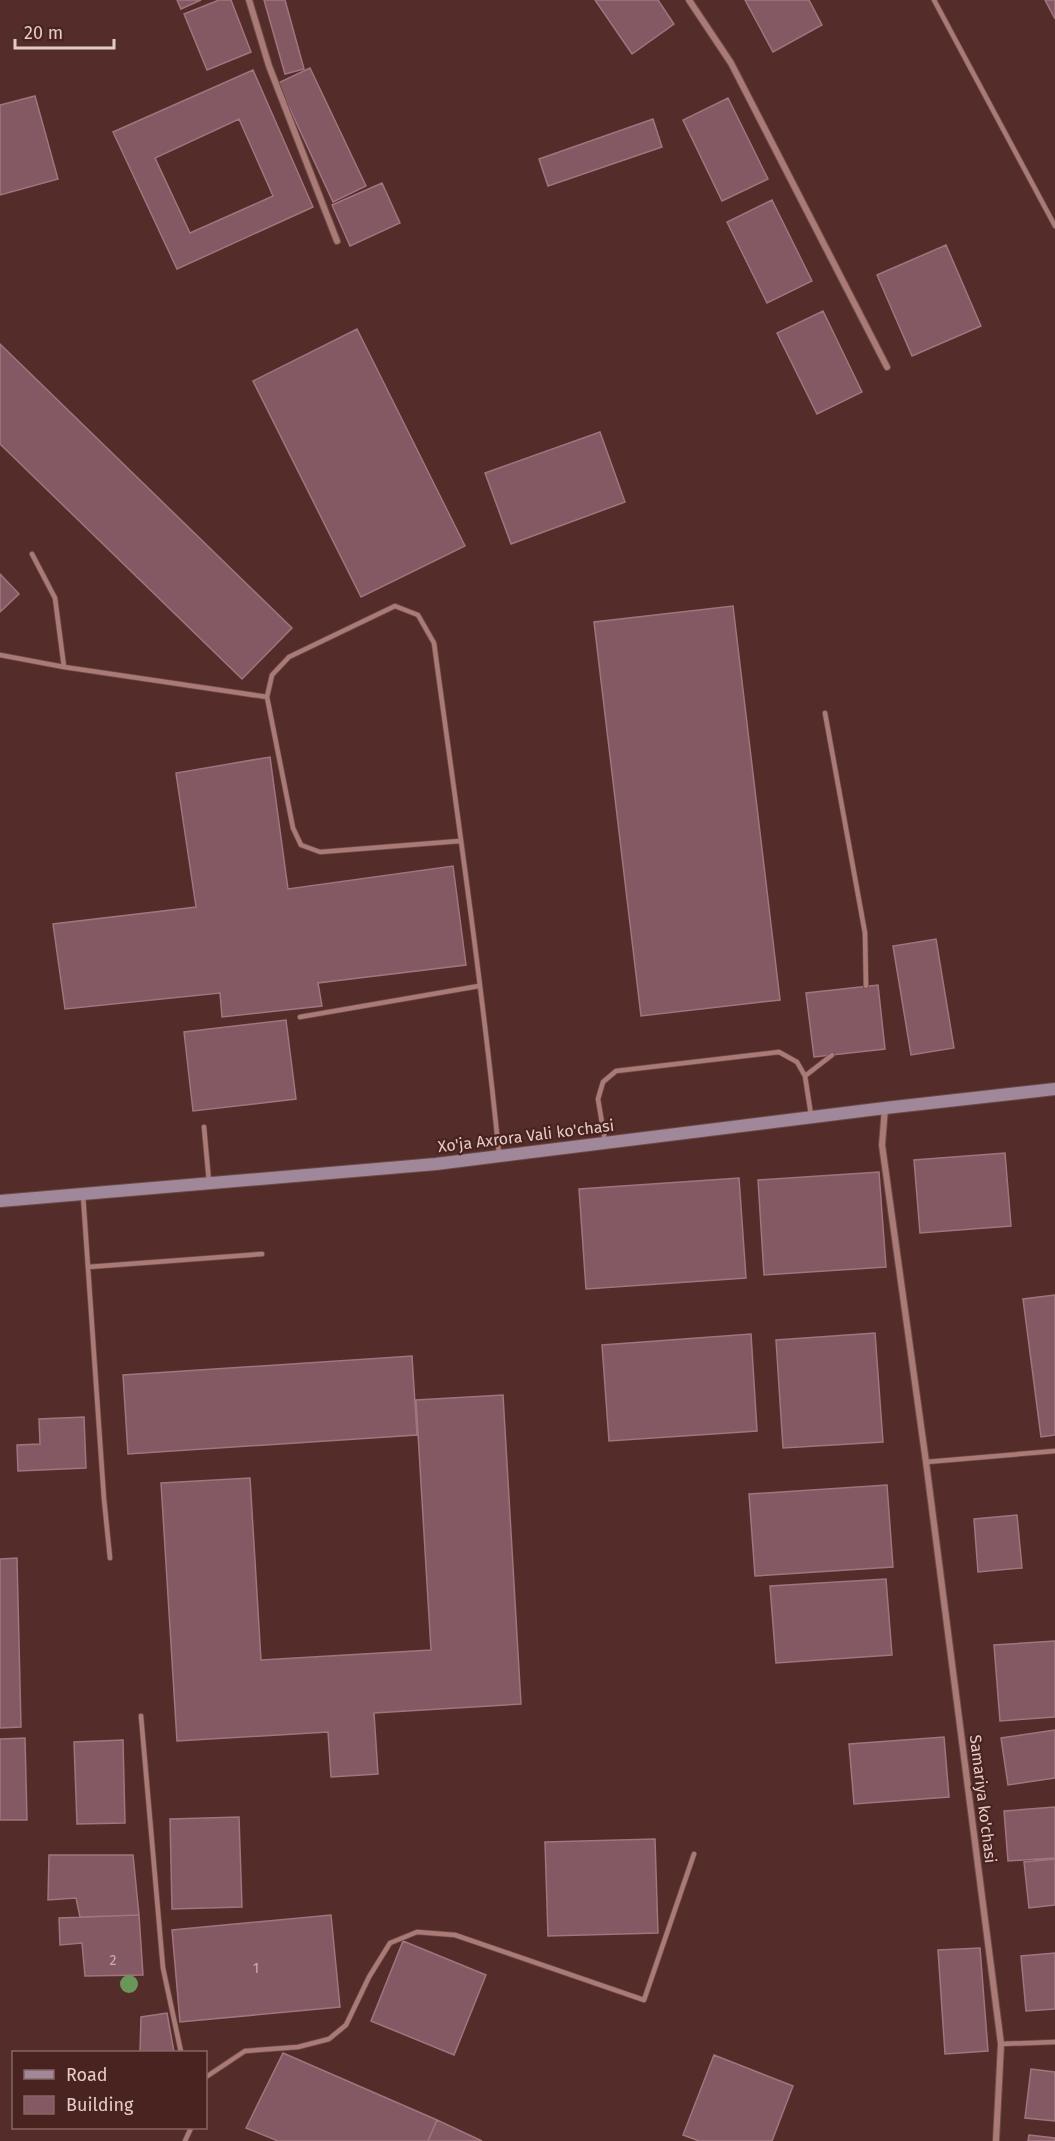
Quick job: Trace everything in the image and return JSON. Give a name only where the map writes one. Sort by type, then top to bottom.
[{"type":"main road","name":"Xo'ja Axrora Vali ko'chasi","points":[[0,1201],[436,1164],[1055,1089]]},
{"type":"street","points":[[249,0],[269,66],[337,241]]},
{"type":"street","points":[[689,0],[731,63],[887,367]]},
{"type":"street","name":"Samariya ko'chasi","points":[[885,1108],[882,1145],[926,1462],[1001,2044],[996,2141]]},
{"type":"lane","points":[[934,0],[1055,226]]},
{"type":"lane","points":[[32,554],[55,598],[64,667]]},
{"type":"lane","points":[[460,841],[320,852],[302,845],[293,828],[267,697],[272,675],[289,657],[395,606],[418,615],[434,643],[460,841],[479,986],[500,1156]]},
{"type":"lane","points":[[0,655],[64,667],[267,697]]},
{"type":"lane","points":[[825,713],[865,933],[866,986]]},
{"type":"lane","points":[[300,1017],[479,986]]},
{"type":"lane","points":[[605,1142],[598,1099],[603,1082],[616,1071],[779,1052],[797,1062],[805,1076],[812,1118]]},
{"type":"lane","points":[[805,1076],[832,1055]]},
{"type":"lane","points":[[204,1127],[209,1184]]},
{"type":"lane","points":[[82,1193],[110,1558]]},
{"type":"lane","points":[[88,1267],[262,1254]]},
{"type":"lane","points":[[926,1462],[1055,1451]]},
{"type":"lane","points":[[141,1716],[163,1968],[181,2051]]},
{"type":"lane","points":[[207,2076],[245,2051],[298,2047],[329,2039],[346,2025],[369,1977],[390,1943],[417,1932],[455,1935],[644,2000],[694,1854]]},
{"type":"lane","points":[[1001,2044],[1055,2042]]},
{"type":"building","points":[[177,0],[201,0],[181,9]]},
{"type":"building","points":[[219,0],[231,0],[251,52],[207,70],[184,14]]},
{"type":"building","points":[[264,0],[285,0],[304,69],[285,74]]},
{"type":"building","points":[[595,0],[658,0],[674,24],[632,54]]},
{"type":"building","points":[[745,0],[809,0],[822,25],[773,52]]},
{"type":"building","points":[[1045,0],[1055,0],[1055,19]]},
{"type":"building","points":[[310,68],[366,186],[333,202],[278,83]]},
{"type":"building","points":[[253,70],[313,207],[177,269],[113,132]],"holes":[[[239,119],[273,196],[190,233],[155,158]]]},
{"type":"building","points":[[35,96],[58,179],[0,195],[0,105]]},
{"type":"building","points":[[728,98],[768,179],[722,201],[683,120]]},
{"type":"building","points":[[653,119],[662,147],[548,186],[539,159]]},
{"type":"building","points":[[382,183],[400,223],[350,246],[332,205]]},
{"type":"building","points":[[772,200],[812,281],[767,303],[727,222]]},
{"type":"building","points":[[946,245],[981,326],[912,356],[877,275]]},
{"type":"building","points":[[823,311],[862,392],[817,414],[777,333]]},
{"type":"building","points":[[357,329],[465,546],[361,597],[253,381]]},
{"type":"building","points":[[0,344],[292,628],[242,679],[0,444]]},
{"type":"building","points":[[600,432],[625,502],[511,544],[485,473]]},
{"type":"building","points":[[0,574],[19,594],[0,612]]},
{"type":"building","points":[[733,606],[780,1000],[641,1016],[594,622]]},
{"type":"building","points":[[270,757],[288,889],[453,866],[466,965],[318,983],[322,1006],[222,1017],[220,993],[65,1009],[53,924],[196,907],[176,773]]},
{"type":"building","points":[[936,939],[954,1048],[911,1055],[893,946]]},
{"type":"building","points":[[878,985],[885,1049],[814,1057],[806,993]]},
{"type":"building","points":[[286,1020],[296,1099],[193,1111],[184,1032]]},
{"type":"building","points":[[1005,1153],[1011,1226],[920,1233],[914,1160]]},
{"type":"building","points":[[879,1172],[886,1267],[764,1275],[758,1180]]},
{"type":"building","points":[[739,1178],[746,1278],[586,1289],[579,1189]]},
{"type":"building","points":[[1055,1295],[1055,1435],[1041,1437],[1023,1299]]},
{"type":"building","points":[[875,1333],[883,1442],[783,1448],[776,1340]]},
{"type":"building","points":[[751,1334],[757,1431],[609,1441],[602,1345]]},
{"type":"building","points":[[412,1356],[417,1435],[128,1454],[123,1375]]},
{"type":"building","points":[[503,1395],[521,1704],[374,1713],[378,1774],[331,1777],[328,1732],[177,1741],[161,1483],[250,1478],[261,1660],[431,1650],[416,1400]]},
{"type":"building","points":[[84,1417],[86,1468],[18,1471],[17,1445],[40,1444],[39,1419]]},
{"type":"building","points":[[887,1485],[893,1567],[755,1576],[749,1494]]},
{"type":"building","points":[[1017,1515],[1022,1568],[978,1572],[974,1519]]},
{"type":"building","points":[[17,1558],[21,1727],[0,1728],[0,1559]]},
{"type":"building","points":[[886,1579],[892,1655],[776,1663],[770,1586]]},
{"type":"building","points":[[1055,1641],[1055,1717],[1000,1721],[994,1645]]},
{"type":"building","points":[[1055,1730],[1055,1778],[1008,1785],[1001,1738]]},
{"type":"building","points":[[944,1737],[949,1797],[854,1804],[849,1744]]},
{"type":"building","points":[[25,1738],[27,1820],[0,1820],[0,1739]]},
{"type":"building","points":[[123,1740],[125,1823],[77,1824],[74,1742]]},
{"type":"building","points":[[1055,1807],[1055,1858],[1008,1861],[1004,1811]]},
{"type":"building","points":[[239,1817],[242,1907],[172,1909],[170,1819]]},
{"type":"building","points":[[655,1839],[658,1933],[548,1936],[545,1842]]},
{"type":"building","points":[[49,1855],[133,1855],[139,1915],[80,1917],[76,1898],[48,1900]]},
{"type":"building","points":[[1055,1859],[1055,1905],[1029,1908],[1024,1862]]},
{"type":"building","points":[[139,1915],[143,1975],[85,1976],[82,1943],[60,1945],[59,1918]]},
{"type":"building","points":[[331,1915],[340,2007],[180,2022],[172,1930]]},
{"type":"building","points":[[403,1941],[486,1975],[454,2055],[371,2021]]},
{"type":"building","points":[[980,1948],[988,2051],[945,2054],[938,1950]]},
{"type":"building","points":[[1055,1953],[1055,2009],[1026,2011],[1021,1956]]},
{"type":"building","points":[[167,2013],[174,2051],[140,2051],[141,2017]]},
{"type":"building","points":[[283,2053],[437,2120],[428,2141],[278,2141],[246,2128]]},
{"type":"building","points":[[714,2055],[793,2086],[772,2141],[699,2141],[683,2135]]},
{"type":"building","points":[[1031,2069],[1055,2072],[1055,2121],[1025,2118]]},
{"type":"building","points":[[437,2120],[482,2141],[428,2141]]},
{"type":"building","points":[[1029,2135],[1055,2138],[1055,2141],[1028,2141]]}]
